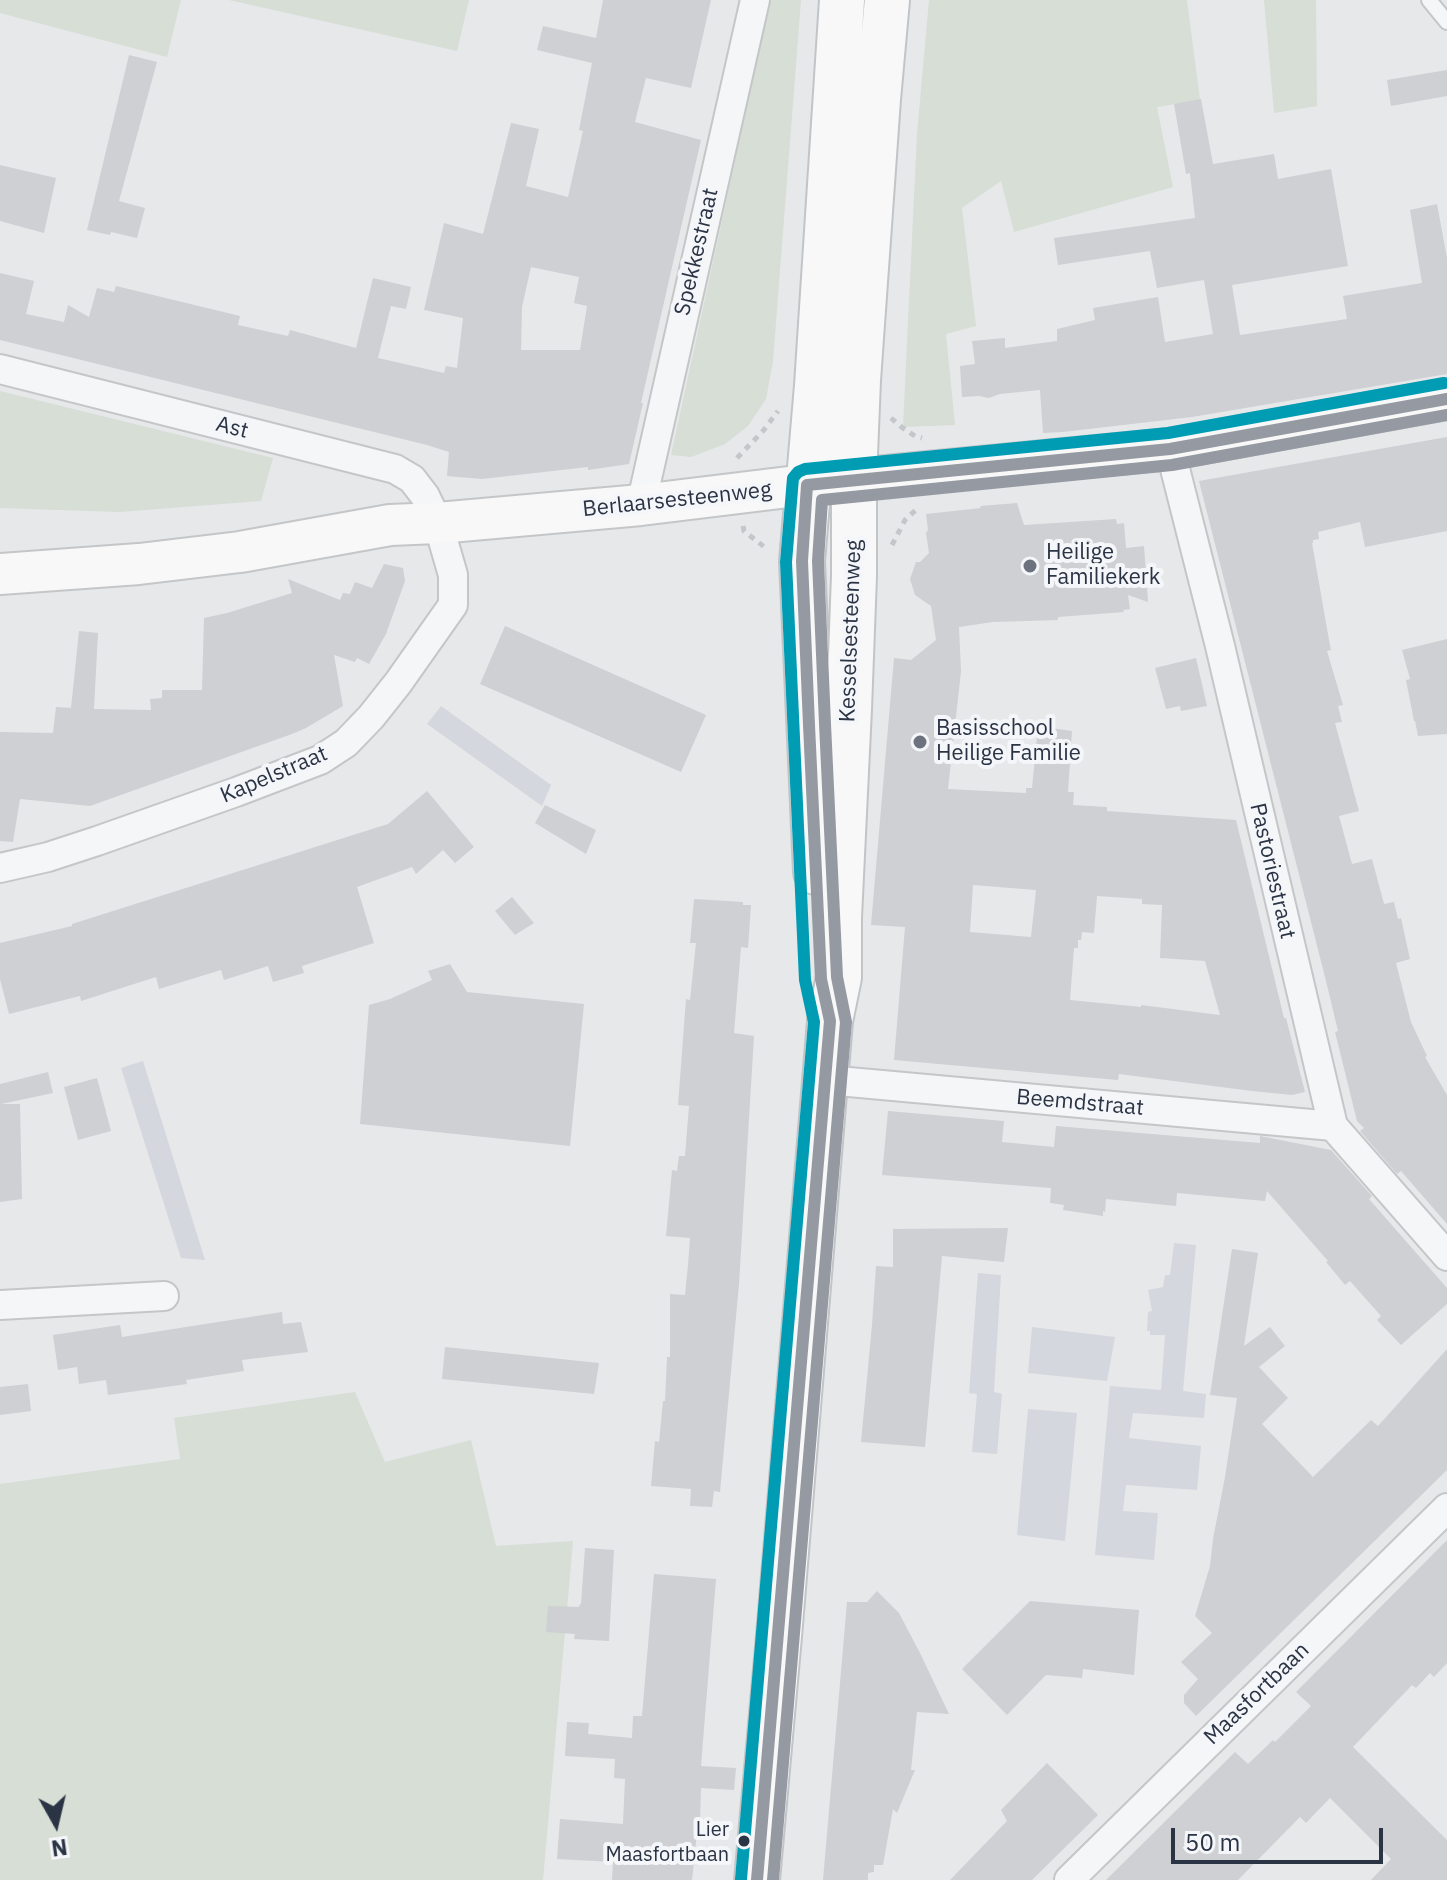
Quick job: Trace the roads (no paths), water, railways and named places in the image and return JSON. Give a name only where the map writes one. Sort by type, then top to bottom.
[{"type":"main road","name":"Kesselsesteenweg","points":[[830,1021],[821,979],[802,561],[817,386],[842,0]]},
{"type":"main road","name":"Kesselsesteenweg","points":[[757,1880],[830,1021],[839,977],[860,350],[887,0]]},
{"type":"street","name":"Spekkestraat","points":[[641,505],[755,0]]},
{"type":"street","name":"Ast","points":[[0,369],[395,469],[412,479],[425,496],[438,523]]},
{"type":"street","name":"Berlaarsesteenweg","points":[[0,574],[139,564],[240,552],[390,525],[641,505],[854,479],[1170,449],[1447,399]]},
{"type":"street","name":"Pastoriestraat","points":[[1170,449],[1220,646],[1333,1126],[1447,1256]]},
{"type":"street","name":"Kapelstraat","points":[[0,868],[48,857],[236,792],[320,760],[346,743],[398,683],[453,605],[453,575],[438,523]]},
{"type":"street","name":"Beemdstraat","points":[[827,1080],[1333,1126]]},
{"type":"street","points":[[0,1305],[164,1296]]},
{"type":"street","name":"Maasfortbaan","points":[[1069,1880],[1447,1508]]},
{"type":"lane","points":[[1429,0],[1447,22]]},
{"type":"place","name":"Heilige Familiekerk","points":[[1030,566]]},
{"type":"place","name":"Basisschool Heilige Familie","points":[[920,742]]},
{"type":"place","name":"Lier Maasfortbaan","points":[[744,1841]]}]
